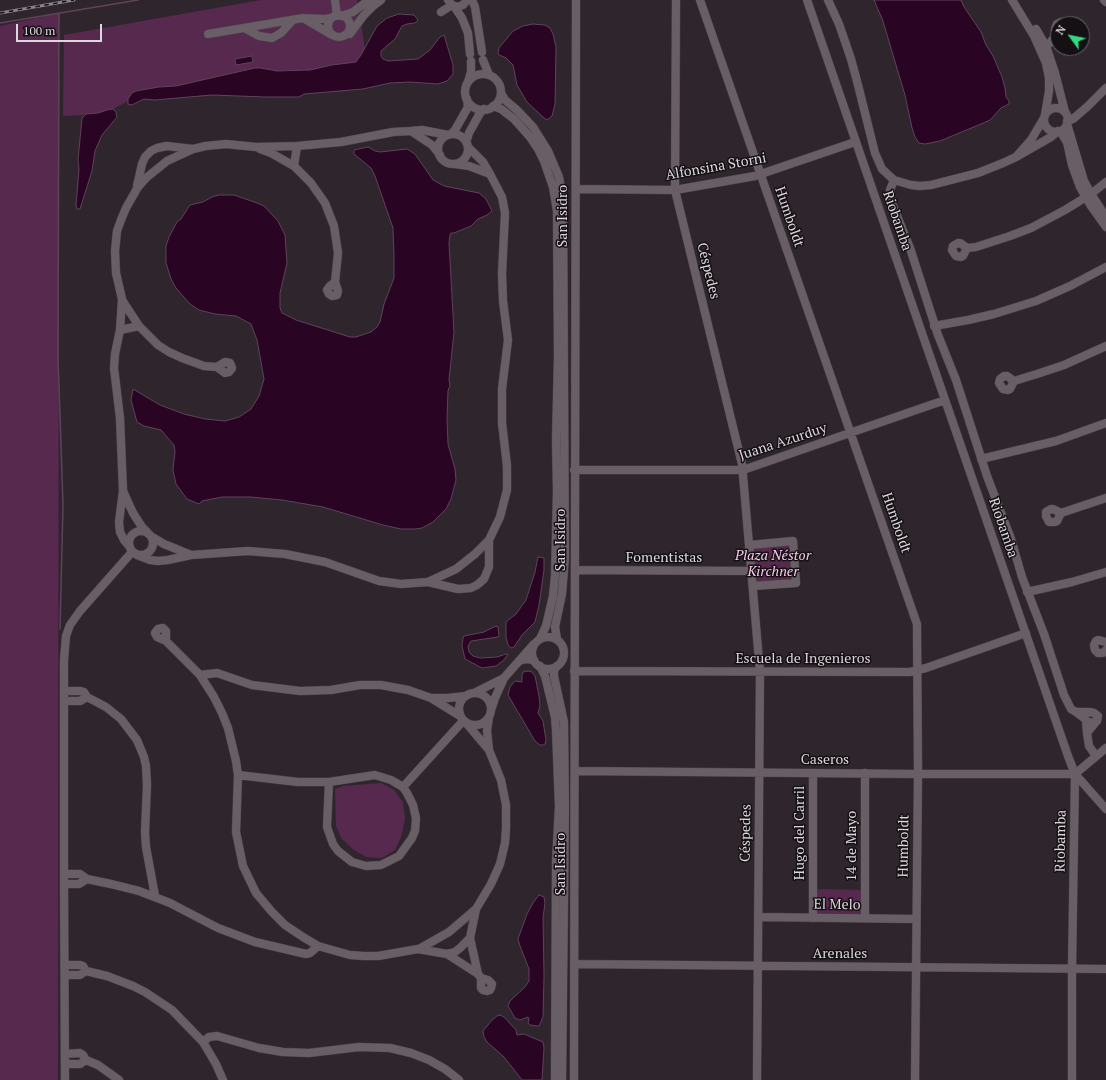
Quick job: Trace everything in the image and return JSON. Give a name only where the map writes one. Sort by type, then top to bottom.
[{"type":"street","points":[[334,0],[337,16]]},
{"type":"street","points":[[208,34],[303,18],[324,19],[353,12],[369,0]]},
{"type":"street","points":[[303,18],[333,36],[340,37],[350,33],[364,15],[381,0]]},
{"type":"street","points":[[449,3],[461,6],[467,0]]},
{"type":"street","points":[[472,0],[482,56],[490,75],[497,81],[505,100],[518,110],[533,127],[548,151],[559,177],[562,190],[561,343],[556,441],[561,476],[564,571],[562,594],[554,631],[557,639],[563,646],[564,654],[562,660],[554,670],[564,722],[562,819],[562,1080]]},
{"type":"street","name":"San Isidro","points":[[574,1080],[576,0]]},
{"type":"street","name":"Céspedes","points":[[676,0],[675,190],[743,470],[760,672],[757,1080]]},
{"type":"street","name":"Humboldt","points":[[700,0],[915,616],[917,630],[918,670],[915,1080]]},
{"type":"street","name":"Riobamba","points":[[806,0],[1068,756],[1076,774],[1072,968],[1072,1080]]},
{"type":"street","points":[[828,0],[839,24],[853,65],[875,154],[882,168],[894,180],[911,185],[931,185],[978,172],[1003,163],[1016,157],[1059,131],[1106,88]]},
{"type":"street","points":[[1012,0],[1043,48],[1049,78],[1049,91],[1045,116],[1046,125],[1054,131],[1059,131]]},
{"type":"street","points":[[1019,0],[1055,73],[1080,172],[1088,196],[1106,217]]},
{"type":"street","points":[[441,12],[449,3]]},
{"type":"street","points":[[440,155],[438,147],[440,142],[455,130],[468,107],[465,93],[471,72],[470,42],[465,25],[449,3]]},
{"type":"street","points":[[333,36],[328,27],[330,21],[337,16]]},
{"type":"street","points":[[337,16],[348,20],[350,25],[348,33],[344,36]]},
{"type":"street","points":[[244,28],[259,36],[272,38],[281,33],[293,20]]},
{"type":"street","points":[[470,42],[480,40]]},
{"type":"street","points":[[1043,48],[1050,42]]},
{"type":"street","points":[[468,83],[477,75],[490,75]]},
{"type":"street","points":[[454,164],[465,158],[469,133],[480,113],[484,109],[493,106],[498,102],[501,93]]},
{"type":"street","points":[[467,99],[474,107],[484,109]]},
{"type":"street","points":[[493,106],[501,108],[514,119],[530,137],[538,149],[544,161],[561,211]]},
{"type":"street","points":[[1016,157],[1031,140],[1045,116],[1051,109],[1055,108],[1065,112]]},
{"type":"street","points":[[428,582],[456,569],[466,562],[489,540],[500,517],[507,490],[507,466],[502,423],[504,373],[508,348],[502,274],[505,213],[502,197],[483,162],[459,135],[422,130],[400,131],[341,142],[297,146],[256,147],[226,144],[194,149],[167,161],[146,178],[136,190],[121,220],[116,241],[116,273],[122,299],[120,330],[114,368],[120,418],[123,491],[120,509],[120,532],[124,540],[133,551],[150,560],[158,561],[191,555],[248,551],[285,554],[324,562],[367,577],[390,583],[401,584],[428,582],[458,589],[465,589],[484,579],[489,567],[489,540]]},
{"type":"street","points":[[411,131],[432,145],[446,162],[469,166],[490,174]]},
{"type":"street","points":[[1059,131],[1066,142],[1074,171],[1106,227]]},
{"type":"street","name":"Alfonsina Storni","points":[[576,189],[675,190],[760,175],[855,142]]},
{"type":"street","points":[[136,190],[142,164],[145,157],[151,151],[167,146],[194,149]]},
{"type":"street","points":[[294,166],[297,146]]},
{"type":"street","points":[[256,147],[271,153],[294,166],[304,174],[315,187],[330,214],[337,239],[338,253],[335,282]]},
{"type":"street","points":[[894,180],[890,190],[891,201],[910,248],[934,326],[958,387],[981,459],[1011,539],[1028,592],[1068,704],[1071,709],[1086,717],[1096,719],[1106,718]]},
{"type":"street","points":[[967,248],[992,242],[1030,228],[1088,196],[1106,182]]},
{"type":"street","points":[[934,326],[994,314],[1030,303],[1070,286],[1106,267]]},
{"type":"street","points":[[122,299],[139,326],[147,335],[169,352],[192,362],[217,367]]},
{"type":"street","points":[[120,330],[139,326]]},
{"type":"street","points":[[1014,381],[1064,365],[1106,346]]},
{"type":"street","name":"Juana Azurduy","points":[[574,470],[743,470],[945,400]]},
{"type":"street","points":[[981,459],[1050,443],[1077,435],[1106,423]]},
{"type":"street","points":[[555,1080],[556,862],[562,819],[555,717],[545,676],[540,666],[534,660],[532,650],[546,626],[553,596],[561,476]]},
{"type":"street","points":[[123,491],[133,513],[142,527],[164,544],[191,555]]},
{"type":"street","points":[[1061,513],[1106,498]]},
{"type":"street","points":[[133,551],[130,537],[134,532],[141,530],[150,534]]},
{"type":"street","points":[[133,551],[144,555],[150,552],[153,546],[150,534]]},
{"type":"street","points":[[750,545],[793,541],[796,583],[753,586]]},
{"type":"street","points":[[65,1080],[64,660],[66,636],[70,625],[80,611],[133,551]]},
{"type":"street","name":"Fomentistas","points":[[575,570],[752,571]]},
{"type":"street","points":[[1028,592],[1072,582],[1106,572]]},
{"type":"street","name":"Escuela de Ingenieros","points":[[574,671],[760,672],[918,670],[1026,633]]},
{"type":"street","points":[[166,641],[200,675],[214,697],[228,728],[238,775],[236,832],[239,853],[249,880],[264,903],[285,925],[303,937],[318,946],[344,953],[364,956],[393,954],[418,949],[449,932],[476,909],[485,896],[496,874],[504,849],[506,829],[504,792],[489,750],[488,731],[490,714],[504,678],[518,661],[538,640],[549,637],[557,639]]},
{"type":"street","points":[[1106,642],[1098,640],[1094,645],[1095,650],[1098,653],[1103,653],[1106,650]]},
{"type":"street","points":[[518,661],[526,659],[534,660]]},
{"type":"street","points":[[540,666],[548,669],[557,666]]},
{"type":"street","points":[[200,675],[217,673],[252,685],[300,691],[331,690],[360,685],[381,685],[408,690],[431,698],[463,720],[475,726],[480,725],[490,714],[489,702],[481,694],[453,698],[431,698]]},
{"type":"street","points":[[489,750],[463,720],[459,711],[460,705],[462,700],[469,695],[504,678]]},
{"type":"street","points":[[65,691],[84,692],[87,697],[106,707],[121,719],[137,740],[144,757],[147,770],[145,832],[146,847],[155,896]]},
{"type":"street","points":[[75,691],[73,696],[76,701]]},
{"type":"street","points":[[65,701],[84,700],[87,697]]},
{"type":"street","points":[[1086,717],[1089,746],[1096,756]]},
{"type":"street","points":[[1087,733],[1096,719]]},
{"type":"street","points":[[403,787],[463,720]]},
{"type":"street","points":[[1106,748],[1076,774],[1106,809]]},
{"type":"street","name":"Caseros","points":[[575,771],[1076,774]]},
{"type":"street","name":"Hugo del Carril","points":[[813,773],[813,918]]},
{"type":"street","name":"14 de Mayo","points":[[865,773],[865,918]]},
{"type":"street","points":[[238,775],[284,781],[329,782],[375,775],[390,780],[403,787],[411,798],[415,812],[416,825],[412,838],[404,851],[394,860],[381,865],[366,866],[345,857],[338,851],[327,827],[329,782]]},
{"type":"street","points":[[64,874],[80,874],[86,880],[125,887],[155,896],[218,928],[256,942],[306,954],[310,953],[318,946]]},
{"type":"street","points":[[74,874],[72,879],[75,884]]},
{"type":"street","points":[[64,884],[79,884],[86,880]]},
{"type":"street","points":[[447,954],[479,976],[470,938],[476,909]]},
{"type":"street","name":"El Melo","points":[[758,917],[916,919]]},
{"type":"street","points":[[418,949],[447,954],[455,952],[470,938]]},
{"type":"street","name":"Arenales","points":[[575,964],[1106,969]]},
{"type":"street","points":[[65,965],[80,965],[83,966],[86,971],[107,976],[145,992],[172,1010],[203,1042],[216,1064],[223,1080]]},
{"type":"street","points":[[75,965],[72,970],[75,975]]},
{"type":"street","points":[[65,975],[80,975],[86,971]]},
{"type":"street","points":[[203,1042],[209,1037],[217,1036],[259,1048],[283,1052],[302,1053],[327,1052],[359,1047],[390,1048],[425,1058],[437,1064],[459,1080]]},
{"type":"street","points":[[65,1054],[83,1055],[86,1060],[98,1065],[119,1080]]},
{"type":"street","points":[[75,1054],[73,1058],[76,1064]]},
{"type":"street","points":[[65,1064],[83,1063],[86,1060]]},
{"type":"green space","points":[[261,0],[357,0],[365,49],[356,62],[310,70],[277,71],[255,68],[176,86],[159,87],[132,93],[128,101],[113,109],[98,113],[63,116],[64,35]]},
{"type":"green space","points":[[59,13],[58,1080],[0,1080],[0,26]]},
{"type":"green space","name":"Plaza Néstor Kirchner","points":[[790,544],[792,581],[756,584],[753,548]]},
{"type":"green space","points":[[381,783],[394,790],[403,802],[405,819],[401,837],[395,850],[382,858],[366,857],[354,850],[342,839],[336,826],[335,789],[343,786]]},
{"type":"green space","points":[[816,889],[863,890],[861,913],[858,916],[818,914],[815,912]]},
{"type":"shaded area","points":[[874,0],[961,0],[981,32],[986,45],[993,56],[1002,77],[1009,104],[1001,108],[990,120],[981,124],[940,141],[925,144],[919,143],[912,128],[905,95],[883,21]]},
{"type":"shaded area","points":[[399,14],[414,15],[418,20],[415,23],[402,26],[395,39],[381,51],[381,56],[383,59],[388,61],[418,59],[430,50],[440,37],[444,35],[453,65],[453,74],[447,81],[438,84],[410,82],[390,83],[363,89],[304,94],[299,97],[212,95],[155,100],[144,99],[131,105],[128,104],[128,99],[132,93],[136,91],[176,86],[255,68],[277,71],[310,70],[356,62],[377,26],[387,18]]},
{"type":"shaded area","points":[[533,24],[545,25],[550,28],[556,47],[555,104],[552,116],[547,120],[527,102],[517,85],[513,65],[498,53],[499,48],[513,31],[523,26]]},
{"type":"shaded area","points":[[252,56],[253,62],[236,65],[235,59]]},
{"type":"shaded area","points":[[113,109],[116,112],[117,117],[102,135],[95,151],[92,171],[80,209],[77,209],[78,160],[82,118],[86,114],[98,113]]},
{"type":"shaded area","points":[[368,147],[380,152],[407,149],[415,154],[433,180],[444,186],[479,193],[486,199],[492,211],[478,219],[471,226],[451,233],[450,235],[449,243],[454,332],[449,380],[450,385],[448,391],[447,419],[448,444],[455,469],[456,480],[451,499],[446,509],[433,522],[422,528],[401,529],[323,507],[282,500],[251,497],[222,497],[202,501],[199,504],[187,499],[176,484],[173,470],[175,451],[174,445],[161,430],[144,426],[137,422],[131,400],[133,389],[160,405],[184,414],[205,419],[225,421],[239,417],[251,409],[259,396],[264,379],[257,340],[251,324],[236,316],[215,314],[199,310],[190,304],[176,288],[171,279],[166,263],[166,246],[169,237],[177,222],[181,219],[190,205],[203,202],[212,197],[219,195],[234,195],[264,206],[278,221],[285,235],[287,263],[280,293],[280,308],[282,313],[296,320],[350,337],[356,337],[371,332],[380,322],[384,304],[394,278],[394,256],[393,228],[375,176],[371,168],[354,154],[354,150]]},
{"type":"shaded area","points":[[538,557],[544,558],[544,570],[535,622],[522,635],[514,647],[511,648],[508,645],[506,637],[506,622],[516,614],[526,600]]},
{"type":"shaded area","points":[[496,626],[498,627],[498,637],[471,641],[468,646],[469,652],[473,656],[480,658],[497,657],[508,654],[504,660],[496,666],[482,668],[465,659],[462,646],[464,636],[484,632]]},
{"type":"shaded area","points":[[523,672],[532,672],[535,676],[540,706],[538,713],[543,721],[546,740],[545,744],[543,745],[540,745],[535,741],[508,695],[510,687],[515,681],[522,682]]},
{"type":"shaded area","points":[[539,895],[544,897],[545,903],[543,918],[544,976],[543,1017],[539,1026],[537,1026],[530,1025],[528,1023],[528,1017],[520,1020],[515,1018],[508,1006],[510,1001],[525,987],[529,981],[529,969],[518,939],[527,914]]},
{"type":"shaded area","points":[[500,1015],[504,1017],[516,1030],[517,1035],[524,1034],[543,1042],[542,1080],[522,1080],[504,1057],[487,1042],[483,1031],[492,1020]]},
{"type":"waterway","points":[[0,23],[138,0]]},
{"type":"waterway","points":[[59,13],[58,357],[63,505],[60,629]]},
{"type":"railway","points":[[0,13],[74,0]]}]
